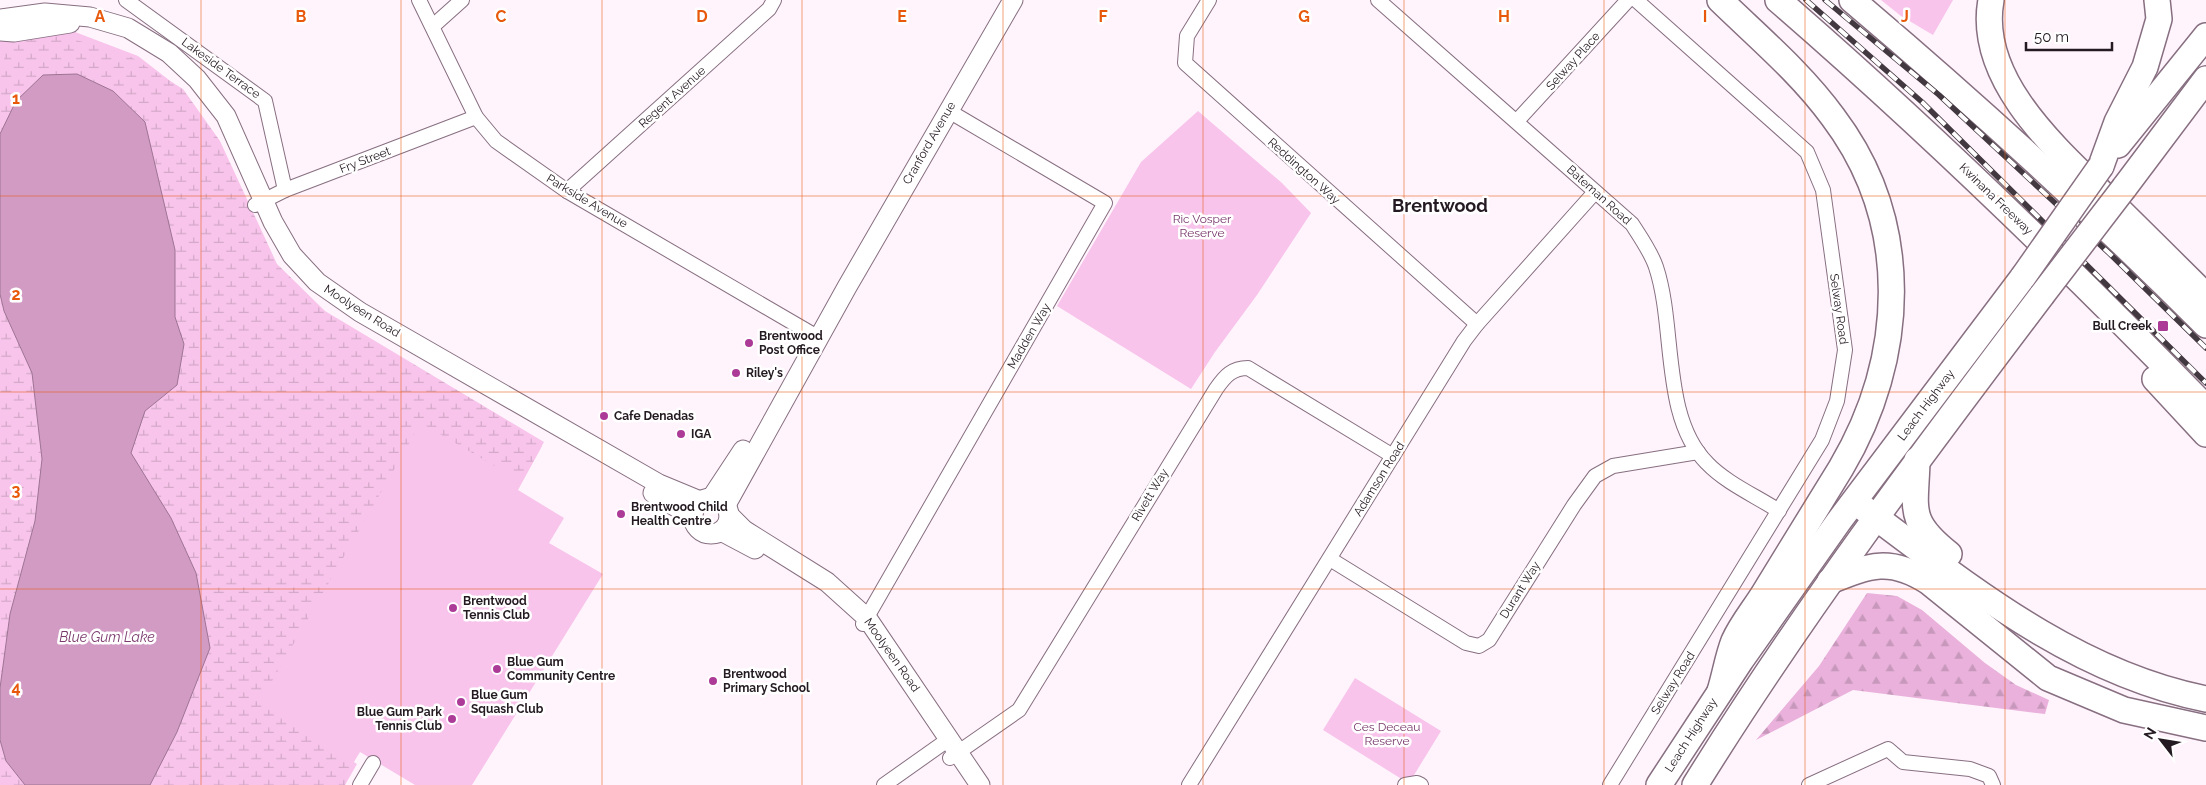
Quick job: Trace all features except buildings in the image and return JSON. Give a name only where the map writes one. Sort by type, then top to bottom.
[{"type":"highway","points":[[1720,0],[1799,77],[1833,116],[1864,167],[1877,202],[1887,240],[1891,276],[1891,324],[1885,363],[1868,415],[1841,468],[1734,641],[1720,691]]},
{"type":"highway","name":"Kwinana Freeway","points":[[1778,0],[1891,99],[2021,223],[2206,408]]},
{"type":"highway","points":[[1852,0],[1944,78],[2048,173],[2206,325]]},
{"type":"highway","points":[[1991,0],[1990,34],[1996,58],[2010,90],[2030,118],[2073,165],[2206,296]]},
{"type":"highway","points":[[2101,166],[2117,122],[2145,67],[2159,19],[2157,0]]},
{"type":"highway","name":"Leach Highway","points":[[1659,785],[1720,691],[1854,501],[2024,276],[2101,166],[2206,36]]},
{"type":"highway","name":"Leach Highway","points":[[1695,785],[1769,668],[1875,517],[2206,79]]},
{"type":"highway","points":[[2021,223],[2152,376],[2206,434]]},
{"type":"highway","points":[[1917,460],[1915,512],[1921,528],[1944,550],[2058,632],[2089,649],[2148,674],[2206,689]]},
{"type":"highway","points":[[1854,501],[2010,614],[2082,656],[2143,683],[2206,699]]},
{"type":"highway","points":[[1830,581],[1873,565],[1886,564],[1909,570],[1930,582],[2048,678],[2124,710],[2206,728]]},
{"type":"main road","name":"Cranford Avenue","points":[[714,511],[815,336],[847,287],[947,110],[1013,0]]},
{"type":"main road","name":"Moolyeen Road","points":[[0,19],[45,13],[90,16],[128,28],[169,53],[197,79],[226,116],[259,203],[281,254],[310,287],[329,303],[714,511],[771,558],[825,593],[864,623],[949,748],[980,785]]},
{"type":"main road","name":"Moolyeen Road","points":[[0,31],[14,32],[68,23],[101,28],[129,40],[154,55],[200,93],[213,111],[259,203]]},
{"type":"main road","name":"Moolyeen Road","points":[[949,748],[968,785]]},
{"type":"street","name":"Lakeside Terrace","points":[[126,0],[265,101],[285,190]]},
{"type":"street","name":"Parkside Avenue","points":[[419,0],[476,118],[496,141],[567,192],[815,336]]},
{"type":"street","points":[[433,26],[462,0]]},
{"type":"street","name":"Regent Avenue","points":[[567,192],[768,9],[774,0]]},
{"type":"street","name":"Reddington Way","points":[[1209,0],[1187,36],[1185,63],[1476,324]]},
{"type":"street","name":"Bateman Road","points":[[1378,0],[1632,224],[1646,245],[1656,268],[1666,315],[1680,415],[1698,452],[1720,474],[1779,511]]},
{"type":"street","name":"Selway Place","points":[[1517,121],[1628,0]]},
{"type":"street","name":"Selway Road","points":[[1610,785],[1822,440],[1836,401],[1844,350],[1823,190],[1806,152],[1636,0]]},
{"type":"street","name":"Madden Way","points":[[864,623],[1105,203],[947,110]]},
{"type":"street","name":"Fry Street","points":[[259,203],[285,190],[476,118]]},
{"type":"street","name":"Adamson Road","points":[[1189,785],[1476,324],[1595,192]]},
{"type":"street","name":"Rivett Way","points":[[884,785],[1019,710],[1226,375],[1237,368],[1248,368],[1393,456]]},
{"type":"street","name":"Durant Way","points":[[1330,559],[1466,643],[1473,646],[1485,644],[1586,485],[1595,476],[1613,466],[1698,452]]},
{"type":"street","points":[[1808,785],[1888,749],[1903,762],[1970,769],[1989,776],[1993,785]]},
{"type":"street","points":[[360,785],[373,763]]},
{"type":"street","points":[[1405,785],[1417,783],[1420,785]]},
{"type":"green space","points":[[1881,0],[1953,0],[1933,35],[1901,16]]},
{"type":"green space","points":[[62,27],[138,56],[178,87],[253,245],[326,321],[542,446],[518,490],[564,518],[549,543],[603,574],[472,785],[415,785],[360,752],[340,785],[0,785],[0,39]]},
{"type":"green space","points":[[62,36],[126,54],[183,89],[220,141],[277,264],[325,311],[544,442],[522,482],[421,423],[260,702],[357,764],[345,785],[0,785],[0,64],[4,60],[7,42]]},
{"type":"green space","name":"Ric Vosper Reserve","points":[[1198,111],[1282,183],[1311,213],[1257,295],[1215,352],[1191,389],[1057,306],[1141,162]]},
{"type":"green space","points":[[1867,593],[1897,596],[1922,610],[1985,663],[2016,685],[2049,700],[2045,714],[1853,690],[1756,740],[1819,666]]},
{"type":"green space","name":"Ces Deceau Reserve","points":[[1355,678],[1441,731],[1411,780],[1406,777],[1400,778],[1323,730]]},
{"type":"water","name":"Blue Gum Lake","points":[[77,74],[113,91],[145,122],[175,250],[175,317],[184,344],[177,385],[145,411],[131,453],[171,518],[196,573],[210,648],[177,732],[150,785],[25,785],[6,761],[0,740],[0,688],[10,614],[35,521],[42,459],[32,373],[4,311],[0,294],[0,134],[16,101],[43,75]]},
{"type":"railway","points":[[1806,0],[1922,102],[2206,383]]},
{"type":"railway","points":[[1825,0],[1939,95],[2110,254],[2206,348]]},
{"type":"place","name":"Bull Creek","points":[[2163,326]]},
{"type":"place","name":"Brentwood Post Office","points":[[749,343]]},
{"type":"place","name":"Riley's","points":[[736,373]]},
{"type":"place","name":"Cafe Denadas","points":[[604,416]]},
{"type":"place","name":"IGA","points":[[681,434]]},
{"type":"place","name":"Brentwood Child Health Centre","points":[[621,514]]},
{"type":"place","name":"Brentwood Tennis Club","points":[[453,608]]},
{"type":"place","name":"Blue Gum Community Centre","points":[[497,669]]},
{"type":"place","name":"Brentwood Primary School","points":[[713,681]]},
{"type":"place","name":"Blue Gum Squash Club","points":[[461,702]]},
{"type":"place","name":"Blue Gum Park Tennis Club","points":[[452,719]]},
{"type":"district","name":"Brentwood","points":[[1440,206]]}]
